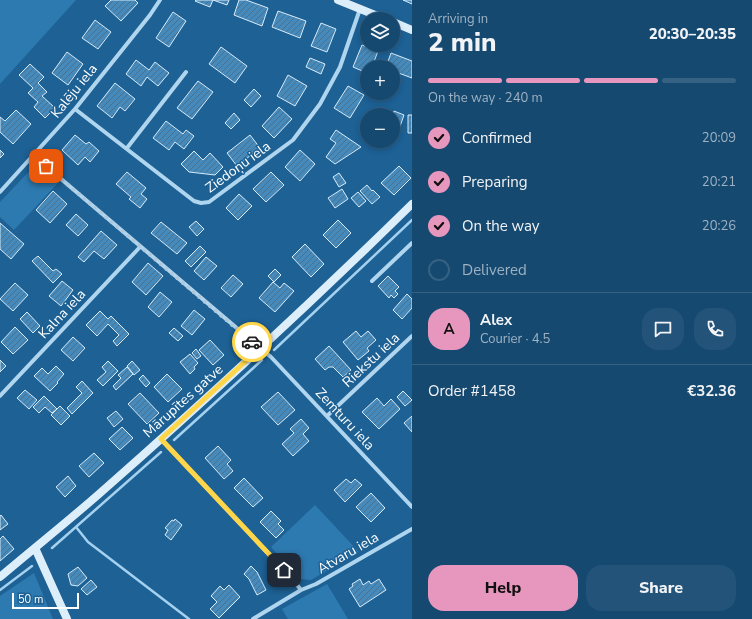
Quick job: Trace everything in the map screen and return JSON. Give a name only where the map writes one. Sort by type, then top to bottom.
[{"type":"street","name":"Kalēju iela","points":[[0,192],[75,109],[150,16],[160,0]]},
{"type":"street","points":[[338,0],[369,12]]},
{"type":"street","name":"Ziedoņu iela","points":[[75,109],[194,201],[201,203],[209,202],[293,140],[320,104],[340,67],[360,8]]},
{"type":"street","points":[[400,25],[412,30]]},
{"type":"street","points":[[127,148],[186,72]]},
{"type":"street","name":"Zemturu iela","points":[[34,156],[271,357],[412,507]]},
{"type":"street","name":"Mārupītes gatve","points":[[0,577],[99,494],[161,439],[260,348],[412,204]]},
{"type":"street","points":[[372,281],[412,243]]},
{"type":"street","name":"Kalna iela","points":[[0,396],[140,247]]},
{"type":"street","name":"Riekstu iela","points":[[327,416],[412,336]]},
{"type":"street","points":[[161,439],[301,590]]},
{"type":"street","name":"Atvaru iela","points":[[253,619],[301,590],[316,584],[412,529]]},
{"type":"street","points":[[35,548],[67,619]]},
{"type":"shaded area","points":[[0,0],[76,0],[0,84]]},
{"type":"shaded area","points":[[36,164],[58,183],[14,230],[0,217],[0,202]]},
{"type":"shaded area","points":[[315,505],[359,552],[311,580],[299,579],[271,547]]},
{"type":"shaded area","points":[[34,573],[53,619],[0,619],[0,596]]},
{"type":"shaded area","points":[[327,584],[348,619],[288,619],[282,609]]},
{"type":"building","points":[[111,0],[135,0],[138,3],[121,21],[105,6]]},
{"type":"building","points":[[213,0],[210,7],[195,1]]},
{"type":"building","points":[[213,0],[229,0],[227,5]]},
{"type":"building","points":[[239,0],[246,0],[268,8],[262,26],[234,15]]},
{"type":"building","points":[[403,0],[412,0],[412,4]]},
{"type":"building","points":[[278,11],[306,21],[300,38],[272,27]]},
{"type":"building","points":[[173,12],[186,21],[169,47],[156,38]]},
{"type":"building","points":[[95,20],[111,32],[98,49],[82,38]]},
{"type":"building","points":[[321,23],[336,29],[327,52],[311,46]]},
{"type":"building","points":[[221,47],[247,66],[235,83],[209,64]]},
{"type":"building","points":[[360,50],[360,52],[378,52],[375,60],[360,60],[360,70],[353,67]]},
{"type":"building","points":[[67,52],[83,64],[68,85],[52,73]]},
{"type":"building","points":[[391,53],[412,61],[412,78],[400,74],[400,60],[388,60]]},
{"type":"building","points":[[310,58],[325,64],[321,74],[306,67]]},
{"type":"building","points":[[136,60],[149,70],[155,62],[169,73],[158,86],[147,77],[141,86],[126,74]]},
{"type":"building","points":[[30,64],[44,77],[38,83],[47,92],[42,96],[55,108],[45,118],[34,107],[38,102],[28,93],[33,88],[19,75]]},
{"type":"building","points":[[288,75],[307,86],[295,106],[277,96]]},
{"type":"building","points":[[198,81],[213,92],[192,119],[177,108]]},
{"type":"building","points":[[115,83],[135,99],[125,111],[120,107],[112,118],[97,106]]},
{"type":"building","points":[[348,86],[360,93],[361,100],[350,118],[334,108]]},
{"type":"building","points":[[254,89],[261,96],[251,107],[244,100]]},
{"type":"building","points":[[279,107],[292,119],[274,138],[262,126]]},
{"type":"building","points":[[16,110],[31,124],[13,144],[0,132],[0,117],[5,121]]},
{"type":"building","points":[[234,113],[240,120],[231,129],[225,123]]},
{"type":"building","points":[[400,113],[404,115],[400,126]]},
{"type":"building","points":[[408,115],[412,115],[412,133],[408,133]]},
{"type":"building","points":[[166,121],[183,134],[186,130],[194,136],[184,149],[175,142],[169,150],[153,138]]},
{"type":"building","points":[[336,130],[360,148],[335,164],[326,157],[336,143],[330,139]]},
{"type":"building","points":[[75,135],[86,144],[89,142],[99,151],[90,162],[85,157],[78,165],[62,150]]},
{"type":"building","points":[[250,135],[260,148],[237,166],[227,153]]},
{"type":"building","points":[[0,150],[4,154],[0,158]]},
{"type":"building","points":[[300,150],[315,164],[300,181],[285,167]]},
{"type":"building","points":[[194,151],[203,160],[210,153],[223,167],[215,175],[189,172],[181,164]]},
{"type":"building","points":[[399,166],[411,178],[394,195],[381,183]]},
{"type":"building","points":[[127,172],[146,188],[141,194],[147,199],[140,208],[129,199],[131,197],[116,184]]},
{"type":"building","points":[[271,172],[284,185],[266,202],[253,189]]},
{"type":"building","points":[[339,173],[346,183],[339,187],[333,177]]},
{"type":"building","points":[[367,185],[380,197],[372,204],[360,191]]},
{"type":"building","points":[[342,189],[348,199],[335,208],[328,198]]},
{"type":"building","points":[[53,191],[67,204],[50,223],[36,210]]},
{"type":"building","points":[[358,192],[366,201],[359,207],[351,198]]},
{"type":"building","points":[[239,194],[252,206],[238,220],[226,208]]},
{"type":"building","points":[[76,214],[88,225],[78,236],[66,225]]},
{"type":"building","points":[[338,220],[351,233],[336,248],[323,235]]},
{"type":"building","points":[[196,221],[204,229],[197,236],[189,227]]},
{"type":"building","points":[[161,222],[187,243],[177,254],[151,233]]},
{"type":"building","points":[[0,223],[24,244],[11,259],[0,249]]},
{"type":"building","points":[[101,231],[117,245],[104,259],[94,251],[84,262],[78,257]]},
{"type":"building","points":[[305,244],[324,264],[311,277],[292,257]]},
{"type":"building","points":[[200,246],[206,252],[191,267],[185,261]]},
{"type":"building","points":[[38,256],[53,271],[56,269],[62,274],[53,283],[32,261]]},
{"type":"building","points":[[206,257],[217,266],[204,280],[194,271]]},
{"type":"building","points":[[148,263],[163,276],[146,295],[132,282]]},
{"type":"building","points":[[275,269],[281,275],[274,282],[268,276]]},
{"type":"building","points":[[233,275],[243,284],[231,297],[221,288]]},
{"type":"building","points":[[388,276],[399,287],[395,291],[398,294],[394,298],[391,295],[389,298],[378,286]]},
{"type":"building","points":[[62,281],[73,290],[61,306],[49,296]]},
{"type":"building","points":[[273,282],[280,288],[284,283],[294,291],[275,312],[259,298]]},
{"type":"building","points":[[15,283],[28,295],[13,311],[0,299]]},
{"type":"building","points":[[160,292],[172,302],[159,317],[148,307]]},
{"type":"building","points":[[407,294],[412,299],[412,308],[402,319],[393,310]]},
{"type":"building","points":[[194,310],[205,319],[192,335],[181,326]]},
{"type":"building","points":[[100,311],[108,319],[111,316],[129,334],[117,346],[113,341],[119,335],[108,324],[97,336],[86,325]]},
{"type":"building","points":[[27,312],[40,326],[33,333],[20,319]]},
{"type":"building","points":[[15,327],[28,340],[13,354],[1,342]]},
{"type":"building","points":[[174,328],[183,336],[178,341],[169,333]]},
{"type":"building","points":[[356,331],[361,337],[368,331],[376,340],[367,348],[369,351],[358,360],[343,342]]},
{"type":"building","points":[[73,337],[85,348],[73,361],[61,350]]},
{"type":"building","points":[[210,340],[224,355],[213,365],[199,350]]},
{"type":"building","points":[[329,346],[351,370],[343,377],[333,367],[329,367],[325,370],[315,359]]},
{"type":"building","points":[[196,349],[201,356],[197,359],[192,353]]},
{"type":"building","points":[[190,354],[198,363],[190,374],[180,362]]},
{"type":"building","points":[[0,360],[6,366],[0,372]]},
{"type":"building","points":[[108,361],[118,371],[103,386],[97,380],[106,372],[102,367]]},
{"type":"building","points":[[132,361],[140,370],[134,375],[127,366]]},
{"type":"building","points":[[56,366],[64,374],[50,391],[34,376],[42,368],[48,374]]},
{"type":"building","points":[[127,367],[133,374],[116,390],[113,386],[121,378],[118,375]]},
{"type":"building","points":[[167,374],[182,389],[168,402],[154,387]]},
{"type":"building","points":[[143,375],[150,383],[146,387],[139,379]]},
{"type":"building","points":[[82,381],[93,393],[72,414],[67,408],[82,393],[76,387]]},
{"type":"building","points":[[25,390],[37,400],[29,409],[17,398]]},
{"type":"building","points":[[403,391],[412,400],[405,406],[397,397]]},
{"type":"building","points":[[278,392],[295,410],[278,425],[261,407]]},
{"type":"building","points":[[140,393],[159,413],[147,424],[128,404]]},
{"type":"building","points":[[44,396],[57,409],[52,413],[45,407],[39,413],[33,407]]},
{"type":"building","points":[[377,398],[384,406],[391,399],[400,409],[379,429],[362,412]]},
{"type":"building","points":[[60,406],[70,416],[61,425],[51,415]]},
{"type":"building","points":[[116,411],[123,419],[114,427],[107,418]]},
{"type":"building","points":[[412,416],[412,432],[404,423]]},
{"type":"building","points":[[301,419],[309,428],[303,434],[309,441],[293,456],[282,444],[294,433],[290,429]]},
{"type":"building","points":[[122,427],[133,438],[120,450],[109,439]]},
{"type":"building","points":[[218,446],[231,460],[227,464],[233,471],[224,479],[205,458]]},
{"type":"building","points":[[94,453],[104,463],[89,477],[79,466]]},
{"type":"building","points":[[68,476],[76,486],[65,497],[56,487]]},
{"type":"building","points":[[244,478],[263,498],[253,507],[234,488]]},
{"type":"building","points":[[346,479],[351,483],[355,479],[362,485],[345,502],[334,490]]},
{"type":"building","points":[[371,493],[385,508],[371,522],[356,507]]},
{"type":"building","points":[[271,511],[281,521],[278,524],[284,530],[276,538],[260,522]]},
{"type":"building","points":[[1,515],[8,524],[0,530],[0,516]]},
{"type":"building","points":[[175,519],[182,525],[171,540],[165,535],[168,530],[165,528],[172,520],[174,521]]},
{"type":"building","points":[[3,536],[14,549],[0,561],[0,539]]},
{"type":"building","points":[[251,566],[257,572],[266,590],[257,595],[249,579],[244,574]]},
{"type":"building","points":[[78,567],[87,578],[78,586],[71,585],[68,574]]},
{"type":"building","points":[[360,579],[363,585],[369,581],[371,584],[379,579],[386,590],[360,607],[349,589],[353,586],[352,584]]},
{"type":"building","points":[[91,580],[97,587],[87,595],[81,589]]},
{"type":"building","points":[[229,585],[240,597],[219,618],[210,609],[217,602],[211,596],[220,586],[224,590]]},
{"type":"waterway","points":[[274,350],[412,220]]},
{"type":"waterway","points":[[174,440],[262,360]]},
{"type":"waterway","points":[[52,548],[161,452]]},
{"type":"waterway","points":[[76,527],[88,542],[189,619]]},
{"type":"waterway","points":[[0,590],[32,566]]},
{"type":"way so far","points":[[46,166],[252,342]]},
{"type":"route","points":[[252,342],[260,348],[161,439],[284,570]]}]
